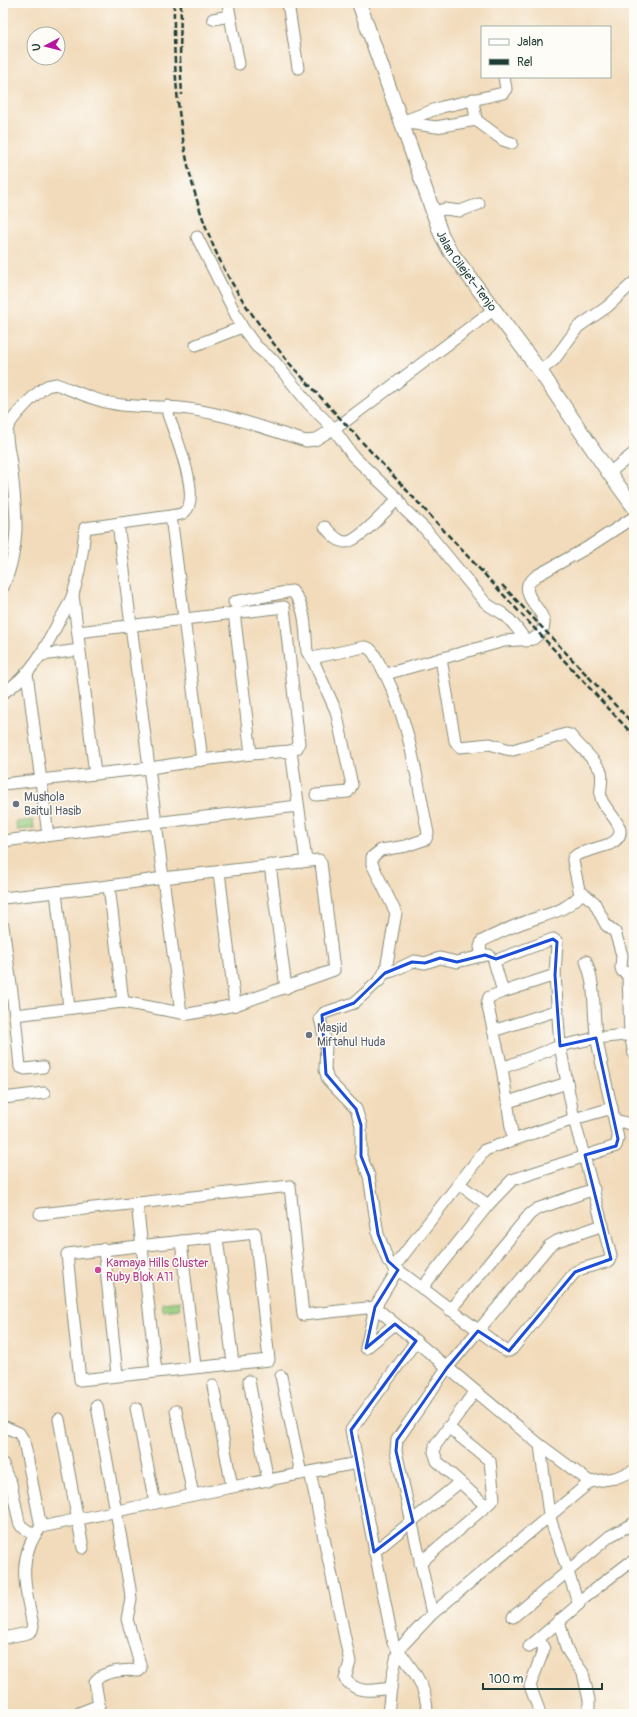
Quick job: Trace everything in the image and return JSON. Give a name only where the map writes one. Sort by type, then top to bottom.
[{"type":"main road","name":"Jalan Cilejet–Tenjo","points":[[359,3],[441,234],[450,251],[540,371],[609,473],[634,507]]},
{"type":"street","points":[[228,3],[239,64]]},
{"type":"street","points":[[288,3],[298,68]]},
{"type":"street","points":[[213,19],[230,16]]},
{"type":"street","points":[[401,122],[426,112],[505,91],[504,78]]},
{"type":"street","points":[[473,99],[476,120],[503,140],[512,144]]},
{"type":"street","points":[[401,122],[436,127],[476,120]]},
{"type":"street","points":[[433,212],[445,209],[460,211],[479,204]]},
{"type":"street","points":[[197,237],[242,327],[256,346],[274,360],[309,404],[334,429],[353,456],[398,499],[404,509],[425,529],[462,572],[489,607],[503,614],[510,620],[526,641]]},
{"type":"street","points":[[540,371],[554,360],[578,327],[607,307],[634,282]]},
{"type":"street","points":[[3,587],[10,571],[17,536],[15,500],[7,430],[12,420],[36,395],[48,386],[56,384],[106,402],[123,405],[168,406],[196,410],[248,422],[306,441],[315,440],[334,429],[493,310]]},
{"type":"street","points":[[196,345],[242,327]]},
{"type":"street","points":[[3,693],[27,673],[42,655],[73,595],[82,560],[85,528],[182,514],[188,508],[191,497],[190,484],[168,414],[168,406]]},
{"type":"street","points":[[609,473],[634,453]]},
{"type":"street","points":[[326,527],[337,540],[346,542],[352,540],[363,532],[398,499]]},
{"type":"street","points":[[171,516],[202,760]]},
{"type":"street","points":[[386,674],[504,641],[526,641],[535,638],[543,628],[544,624],[542,617],[528,592],[528,584],[532,580],[585,549],[634,517]]},
{"type":"street","points":[[118,523],[181,1013]]},
{"type":"street","points":[[78,632],[185,618],[234,607],[292,591],[298,598],[302,607],[307,652],[312,658],[336,711],[352,785],[348,792],[316,795]]},
{"type":"street","points":[[73,595],[95,774]]},
{"type":"street","points":[[3,784],[150,768],[297,748],[299,742],[285,608],[282,606],[234,607]]},
{"type":"street","points":[[234,607],[251,754]]},
{"type":"street","points":[[312,658],[368,647],[372,650],[386,674],[408,737],[428,833],[426,839],[406,846],[381,850],[372,857],[372,864],[396,913],[385,973]]},
{"type":"street","points":[[42,655],[79,650]]},
{"type":"street","points":[[441,659],[455,742],[460,747],[490,744],[513,750],[570,735],[600,768],[602,799],[604,806],[617,821],[619,831],[618,836],[613,842],[578,854],[574,858],[577,885],[582,893],[594,902],[606,924],[615,932],[618,937],[622,955],[622,971],[631,973],[632,1034],[634,1054]]},
{"type":"street","points":[[27,673],[48,835]]},
{"type":"street","points":[[291,750],[306,861]]},
{"type":"street","points":[[3,841],[298,806]]},
{"type":"street","points":[[3,898],[319,860],[321,863],[334,970],[235,1005],[189,1014],[123,1002],[15,1015]]},
{"type":"street","points":[[270,865],[286,988]]},
{"type":"street","points":[[219,872],[235,1005]]},
{"type":"street","points":[[109,886],[123,1002]]},
{"type":"street","points":[[56,892],[69,1008]]},
{"type":"street","points":[[482,956],[480,947],[482,941],[528,921],[554,913],[574,902],[582,893]]},
{"type":"street","points":[[3,926],[15,1015],[20,1067],[25,1069],[43,1067]]},
{"type":"street","points":[[553,938],[557,942],[555,975],[560,1046],[574,1119],[594,1189],[611,1259],[609,1261],[575,1272],[509,1351],[506,1351],[478,1331],[388,1261],[378,1234],[369,1176],[361,1156],[361,1125],[356,1109],[328,1080],[326,1074],[326,1044],[320,1018],[324,1013],[354,1004],[385,973],[393,971],[414,961],[425,963],[440,958],[457,962],[488,955],[496,959],[553,938]]},
{"type":"street","points":[[496,959],[494,964],[503,992]]},
{"type":"street","points":[[422,1288],[488,1205],[512,1180],[616,1146],[618,1139],[615,1120],[596,1038],[593,985],[586,961]]},
{"type":"street","points":[[513,1140],[502,1068],[487,1000],[489,997],[555,975]]},
{"type":"street","points":[[493,1031],[558,1010]]},
{"type":"street","points":[[502,1068],[560,1046],[596,1038],[632,1034]]},
{"type":"street","points":[[508,1102],[568,1083]]},
{"type":"street","points":[[3,1098],[44,1093]]},
{"type":"street","points":[[395,1324],[366,1348],[375,1307],[396,1268],[485,1150],[574,1119],[612,1108]]},
{"type":"street","points":[[615,1120],[634,1125]]},
{"type":"street","points":[[459,1184],[488,1205]]},
{"type":"street","points":[[40,1214],[290,1186],[303,1315],[375,1307],[540,1445],[590,1482]]},
{"type":"street","points":[[450,1310],[530,1214],[538,1209],[594,1189]]},
{"type":"street","points":[[137,1203],[156,1371]]},
{"type":"street","points":[[432,1614],[396,1450],[397,1440],[447,1368],[549,1246],[556,1241],[603,1225]]},
{"type":"street","points":[[255,1233],[269,1360],[195,1366],[80,1380],[67,1254],[142,1245],[255,1233]]},
{"type":"street","points":[[218,1238],[232,1363]]},
{"type":"street","points":[[180,1241],[195,1366]]},
{"type":"street","points":[[104,1249],[117,1375]]},
{"type":"street","points":[[416,1340],[351,1430],[393,1643],[424,1689],[427,1714]]},
{"type":"street","points":[[281,1376],[306,1473],[350,1662],[345,1679],[352,1687],[361,1690],[392,1688]]},
{"type":"street","points":[[249,1381],[268,1481]]},
{"type":"street","points":[[213,1386],[232,1487]]},
{"type":"street","points":[[475,1390],[435,1446],[435,1457],[437,1461],[486,1506]]},
{"type":"street","points":[[79,1713],[99,1710],[96,1680],[102,1676],[128,1670],[139,1671],[140,1668],[127,1619],[131,1599],[130,1590],[96,1406]]},
{"type":"street","points":[[136,1408],[155,1503]]},
{"type":"street","points":[[176,1411],[193,1495]]},
{"type":"street","points":[[59,1419],[79,1519],[83,1548]]},
{"type":"street","points":[[3,1426],[19,1433],[24,1441],[38,1531],[26,1552],[24,1570],[33,1626],[32,1630],[28,1633],[3,1638]]},
{"type":"street","points":[[420,1562],[494,1499],[490,1461],[448,1427]]},
{"type":"street","points":[[540,1445],[549,1515],[569,1571],[578,1602]]},
{"type":"street","points":[[3,1464],[11,1483],[21,1526],[38,1531],[79,1519],[116,1511],[357,1463]]},
{"type":"street","points":[[388,1714],[392,1678],[398,1650],[432,1614],[590,1482],[615,1478],[634,1470]]},
{"type":"street","points":[[374,1552],[413,1522],[460,1482]]},
{"type":"street","points":[[513,1617],[610,1536],[634,1523]]},
{"type":"street","points":[[529,1647],[579,1604],[578,1602],[629,1563],[634,1561]]},
{"type":"street","points":[[559,1620],[566,1648],[583,1673],[588,1694],[589,1714]]},
{"type":"street","points":[[539,1638],[544,1649],[530,1686],[539,1710]]},
{"type":"highlighted area","points":[[553,939],[557,942],[555,975],[560,1046],[596,1038],[618,1139],[616,1146],[585,1155],[611,1259],[575,1272],[509,1351],[478,1331],[447,1368],[397,1440],[396,1451],[413,1522],[374,1552],[351,1430],[416,1341],[395,1324],[366,1348],[375,1307],[398,1270],[388,1261],[378,1234],[369,1176],[361,1156],[361,1125],[356,1109],[326,1074],[322,1015],[354,1003],[385,973],[412,962],[425,963],[440,958],[457,962],[485,955],[496,959]]},
{"type":"green space","points":[[33,820],[34,828],[17,830],[16,822]]},
{"type":"green space","points":[[179,1301],[180,1309],[163,1311],[162,1303]]},
{"type":"railway","points":[[174,3],[175,67],[187,161],[204,222],[216,252],[231,281],[258,323],[289,363],[634,736]]},
{"type":"railway","points":[[181,3],[180,59],[182,95]]},
{"type":"railway","points":[[502,585],[634,725]]},
{"type":"place","name":"Mushola Baitul Hasib","points":[[16,804]]},
{"type":"place","name":"Masjid Miftahul Huda","points":[[309,1035]]},
{"type":"place","name":"Kamaya Hills Cluster Ruby Blok A11","points":[[98,1270]]}]
